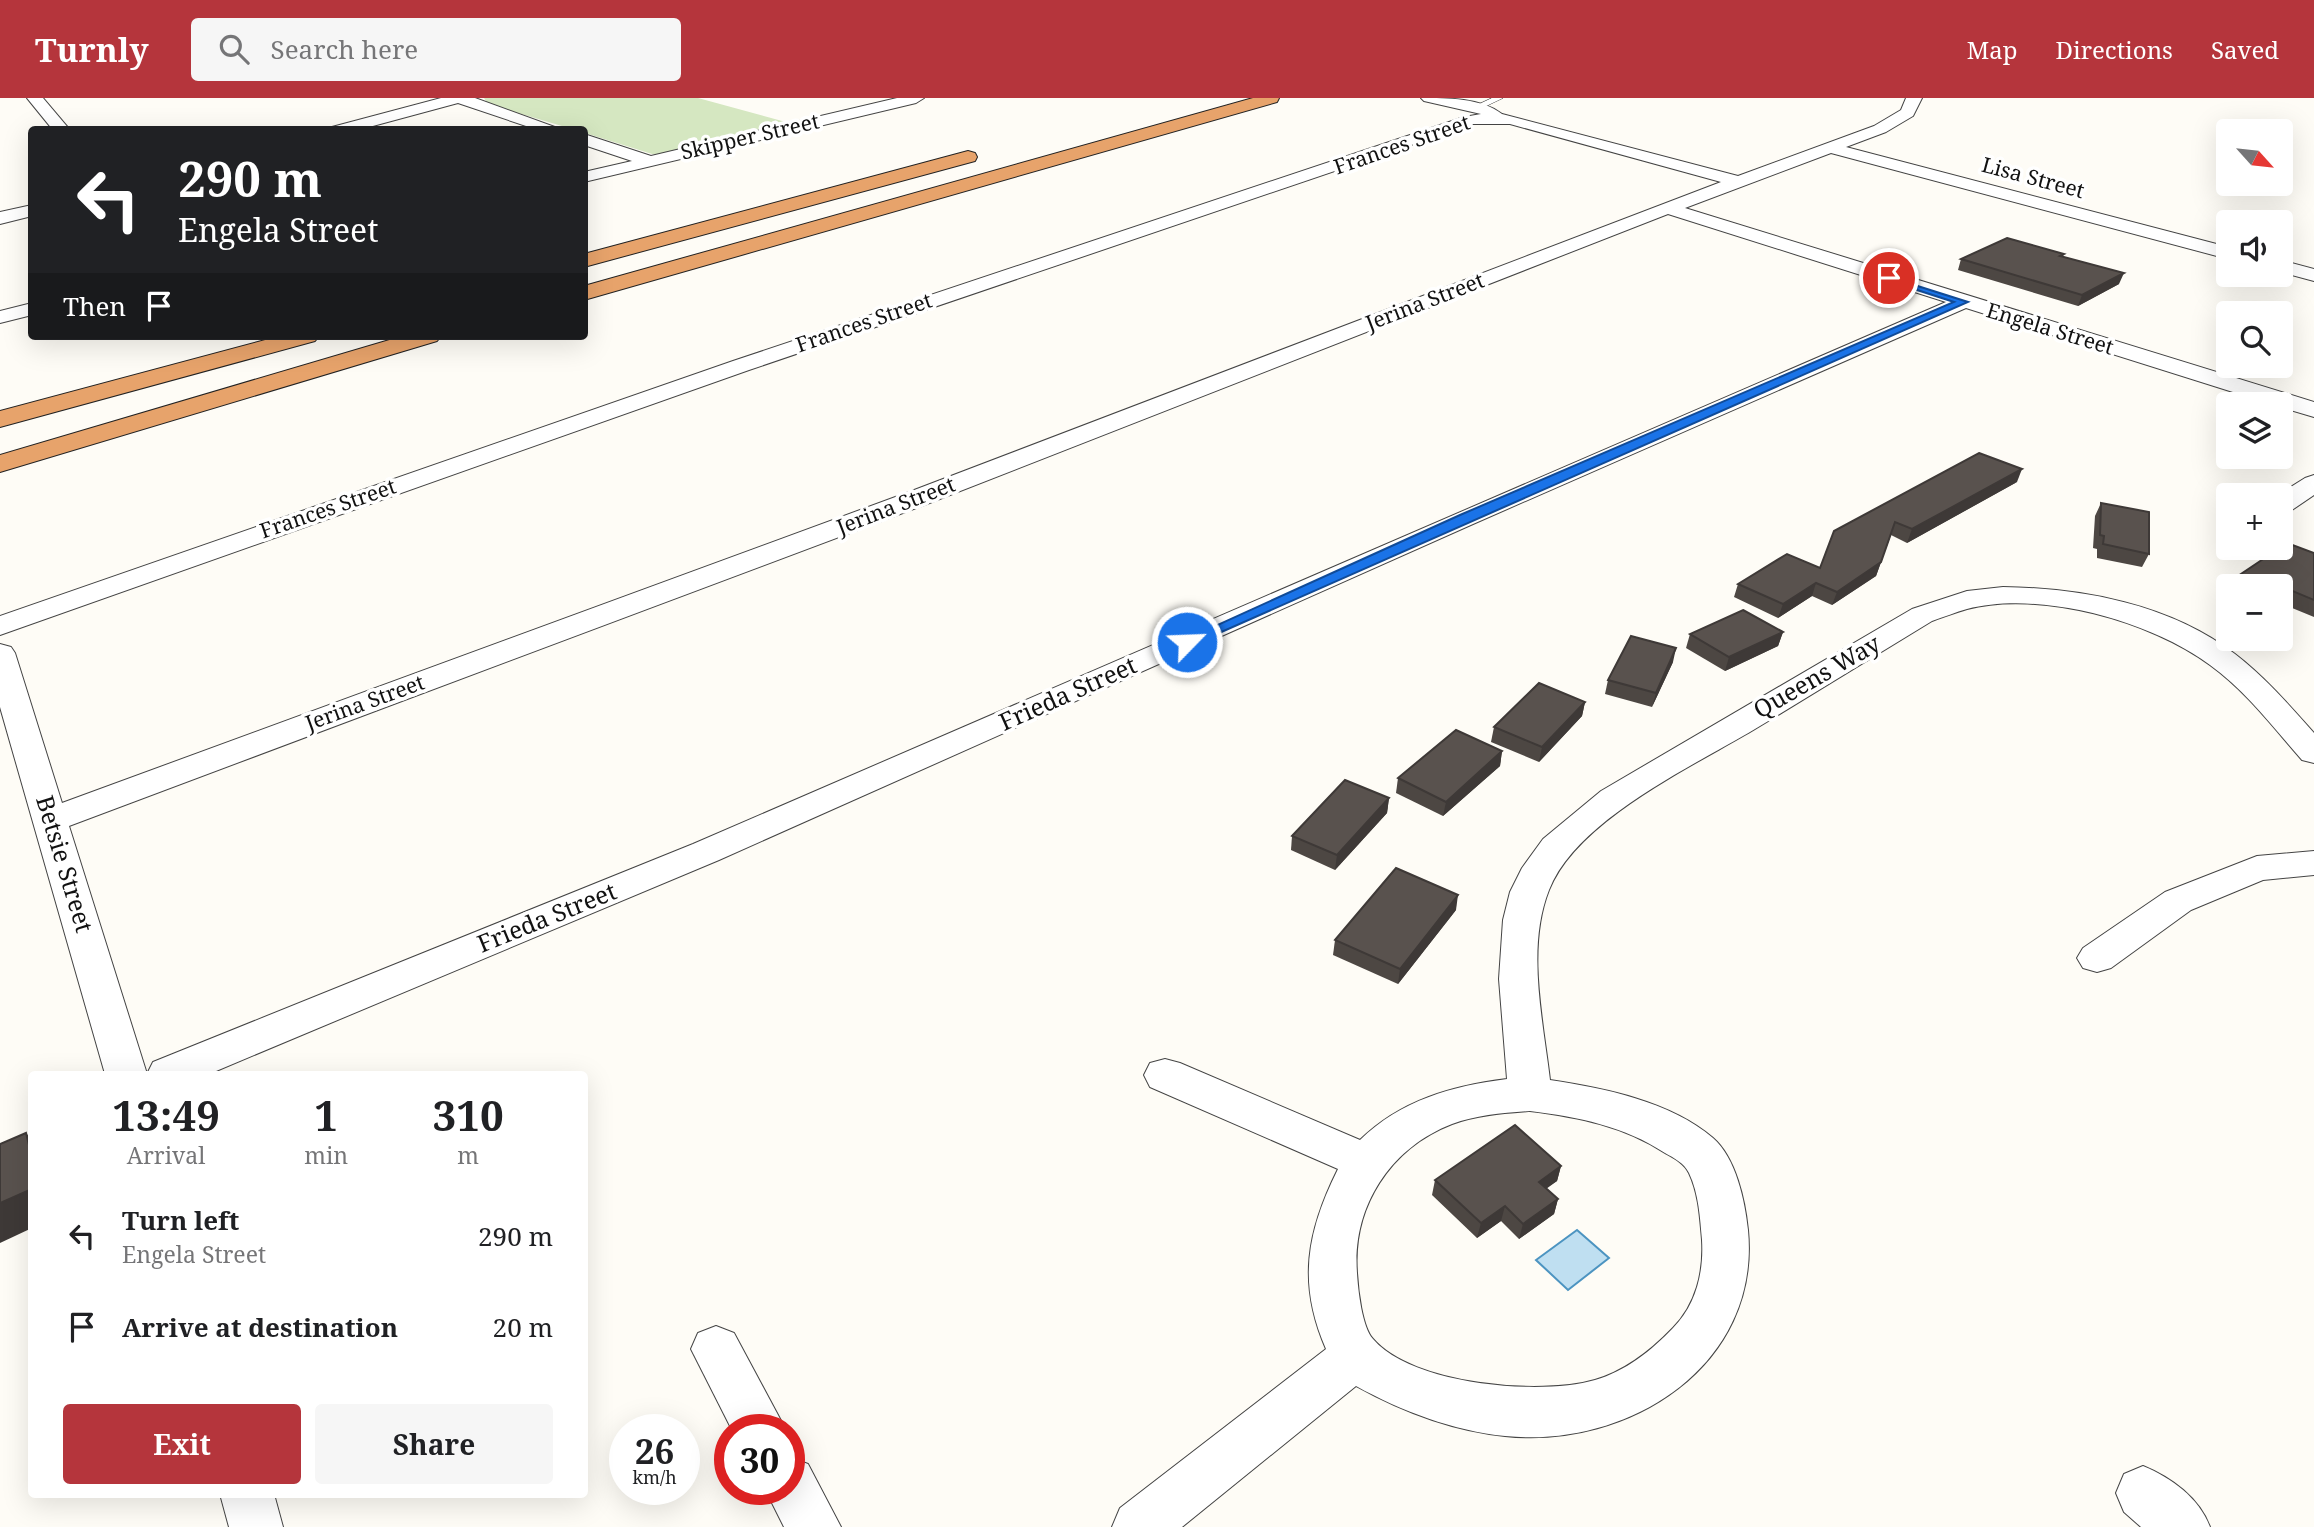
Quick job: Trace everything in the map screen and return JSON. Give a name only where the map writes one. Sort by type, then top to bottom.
[{"type":"highway","points":[[588,292],[1271,98]]},
{"type":"highway","points":[[588,260],[985,152]]},
{"type":"highway","points":[[0,419],[292,340]]},
{"type":"highway","points":[[0,464],[416,340]]},
{"type":"street","points":[[34,98],[58,126]]},
{"type":"street","points":[[353,126],[459,98],[543,126]]},
{"type":"street","name":"Skipper Street","points":[[588,176],[916,98]]},
{"type":"street","points":[[1429,98],[1487,110],[1499,108]]},
{"type":"street","name":"Jerina Street","points":[[51,820],[918,498],[1896,122],[1908,113],[1914,98]]},
{"type":"street","name":"Frances Street","points":[[0,626],[290,521],[1004,276],[1368,158],[1499,108],[1525,122],[1737,181]]},
{"type":"street","points":[[588,140],[650,161]]},
{"type":"street","name":"Lisa Street","points":[[1827,147],[2216,250]]},
{"type":"street","name":"Engela Street","points":[[1668,208],[2314,410]]},
{"type":"street","points":[[0,218],[28,211]]},
{"type":"street","points":[[2293,269],[2314,275]]},
{"type":"street","name":"Frieda Street","points":[[175,1071],[706,852],[1464,518],[1963,302]]},
{"type":"street","points":[[0,317],[28,310]]},
{"type":"street","points":[[2293,497],[2314,483]]},
{"type":"street","name":"Queens Way","points":[[1530,1094],[1521,1003],[1520,933],[1527,899],[1540,868],[1570,832],[1613,799],[1922,615],[1971,599],[2021,595],[2132,614],[2181,635],[2221,657],[2314,753]]},
{"type":"street","name":"Betsie Street","points":[[0,653],[125,1071]]},
{"type":"street","points":[[2097,958],[2178,901],[2257,868],[2314,863]]},
{"type":"street","points":[[1165,1075],[1366,1162]]},
{"type":"street","points":[[1530,1094],[1574,1099],[1618,1110],[1661,1128],[1700,1153],[1718,1192],[1727,1233],[1727,1274],[1714,1314],[1690,1349],[1657,1379],[1613,1400],[1563,1411],[1510,1413],[1455,1403],[1402,1384],[1355,1356],[1338,1313],[1332,1271],[1335,1230],[1347,1194],[1366,1162],[1398,1132],[1437,1111],[1482,1098],[1530,1094]]},
{"type":"street","points":[[716,1349],[751,1414]]},
{"type":"street","points":[[1139,1527],[1355,1356]]},
{"type":"street","points":[[2143,1493],[2183,1527]]},
{"type":"street","points":[[248,1498],[256,1527]]},
{"type":"street","points":[[802,1505],[814,1527]]},
{"type":"green space","points":[[484,98],[698,98],[793,124],[663,154],[652,154],[588,134],[588,126],[562,126],[488,104]]},
{"type":"water","points":[[1577,1230],[1609,1258],[1568,1290],[1536,1260]]},
{"type":"building","points":[[2007,238],[2124,273],[2082,295],[1961,259]]},
{"type":"building","points":[[1979,453],[2022,469],[1912,529],[1895,522],[1881,562],[1837,592],[1816,583],[1783,604],[1738,584],[1787,554],[1820,568],[1834,531]]},
{"type":"building","points":[[2101,503],[2149,512],[2149,554],[2103,544],[2104,536],[2100,535]]},
{"type":"building","points":[[2293,545],[2314,553],[2314,600],[2293,591],[2293,574],[2241,574],[2262,560],[2293,560]]},
{"type":"building","points":[[1743,610],[1783,632],[1729,657],[1690,634]]},
{"type":"building","points":[[1631,636],[1676,648],[1656,693],[1608,680]]},
{"type":"building","points":[[1539,683],[1585,702],[1542,747],[1494,727]]},
{"type":"building","points":[[1456,730],[1502,751],[1446,802],[1398,778]]},
{"type":"building","points":[[1345,780],[1389,798],[1337,855],[1292,836]]},
{"type":"building","points":[[1396,868],[1458,895],[1400,969],[1335,940]]},
{"type":"building","points":[[1515,1125],[1561,1166],[1539,1182],[1558,1199],[1523,1224],[1505,1206],[1481,1223],[1435,1180]]},
{"type":"building","points":[[26,1133],[28,1191],[0,1203],[0,1144]]},
{"type":"route","points":[[1187,642],[1464,518],[1963,302],[1889,278]]}]
